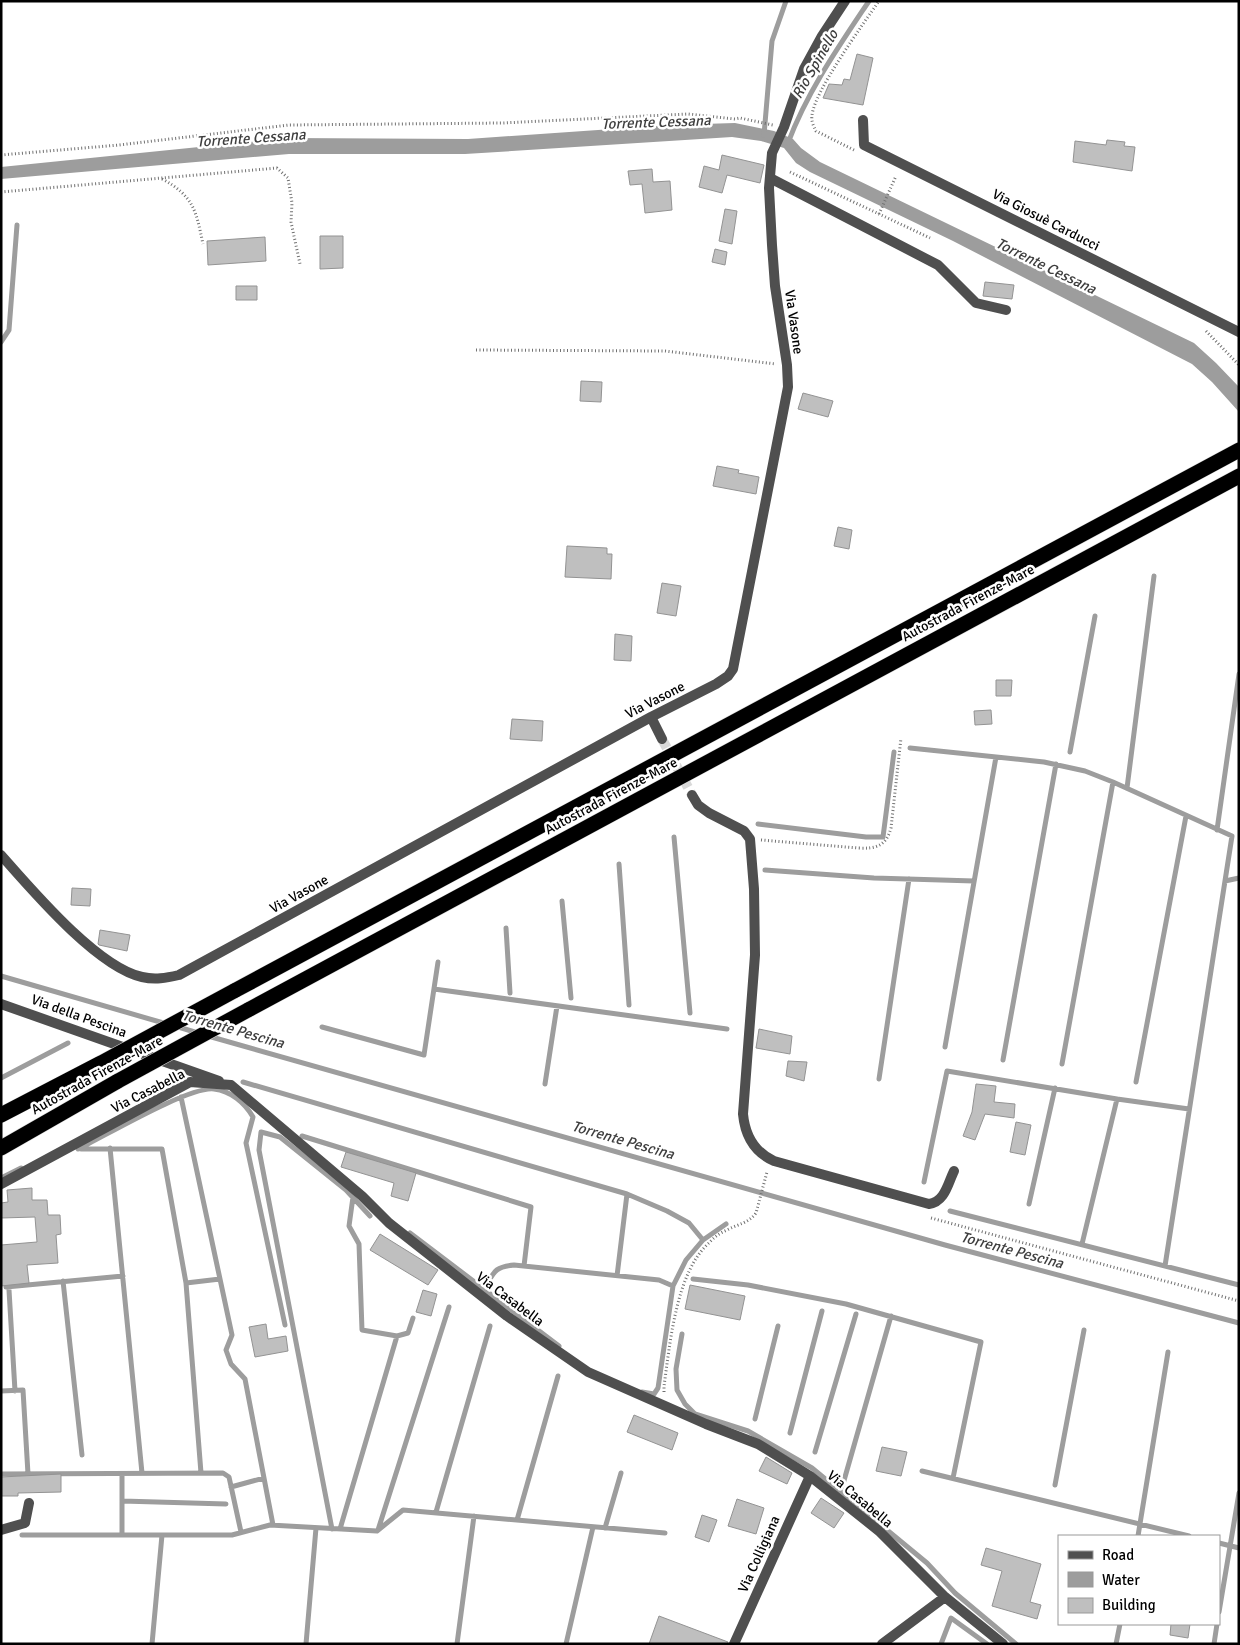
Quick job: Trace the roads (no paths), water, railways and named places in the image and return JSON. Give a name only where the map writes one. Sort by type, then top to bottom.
[{"type":"highway","name":"Autostrada Firenze-Mare","points":[[1,1116],[1239,450]]},
{"type":"highway","name":"Autostrada Firenze-Mare","points":[[1,1148],[248,1010],[1239,476]]},
{"type":"street","name":"Via Vasone","points":[[1,855],[80,938],[114,965],[140,977],[153,979],[180,975],[728,676],[733,670],[788,387],[787,365],[775,286],[772,245],[770,178],[772,158],[804,69],[822,36],[845,1]]},
{"type":"street","name":"Via Giosuè Carducci","points":[[863,120],[864,145],[1239,332]]},
{"type":"street","points":[[770,178],[938,265],[976,303],[1006,310]]},
{"type":"street","points":[[651,717],[662,739]]},
{"type":"street","points":[[692,794],[698,804],[709,813],[744,831],[750,839],[755,955],[743,1114],[746,1133],[750,1142],[774,1161],[929,1204],[942,1197],[954,1171]]},
{"type":"street","name":"Via della Pescina","points":[[1,1004],[231,1085]]},
{"type":"street","name":"Via Casabella","points":[[1,1184],[190,1082],[231,1085],[362,1196],[389,1222],[507,1316],[588,1372],[758,1444],[810,1476],[879,1531],[945,1597],[1003,1644]]},
{"type":"street","name":"Via Colligiana","points":[[734,1644],[810,1476]]},
{"type":"street","points":[[1,1530],[25,1523],[29,1502]]},
{"type":"street","points":[[882,1644],[945,1597]]},
{"type":"water","points":[[735,123],[774,131],[793,139],[801,148],[820,162],[1194,343],[1239,387],[1239,412],[1212,382],[1192,364],[953,241],[810,172],[796,163],[784,148],[761,141],[732,137],[465,154],[289,154],[1,179],[1,167],[288,138],[468,139],[670,125]]},
{"type":"waterway","points":[[764,135],[772,41],[786,1]]},
{"type":"waterway","name":"Rio Spinello","points":[[788,143],[814,88],[869,1]]},
{"type":"waterway","points":[[1,342],[9,330],[17,225]]},
{"type":"waterway","points":[[1127,788],[1154,576]]},
{"type":"waterway","points":[[1070,752],[1095,616]]},
{"type":"waterway","points":[[1217,830],[1239,674]]},
{"type":"waterway","points":[[910,748],[1044,762],[1085,771],[1232,836],[1165,1266]]},
{"type":"waterway","points":[[758,824],[866,837],[883,837],[894,752]]},
{"type":"waterway","points":[[945,1047],[996,757]]},
{"type":"waterway","points":[[1003,1060],[1056,764]]},
{"type":"waterway","points":[[1062,1064],[1113,782]]},
{"type":"waterway","points":[[1136,1082],[1186,816]]},
{"type":"waterway","points":[[674,837],[690,1013]]},
{"type":"waterway","points":[[619,864],[629,1005]]},
{"type":"waterway","points":[[765,870],[874,878],[974,881]]},
{"type":"waterway","points":[[1225,881],[1239,878]]},
{"type":"waterway","points":[[879,1079],[909,879]]},
{"type":"waterway","points":[[562,901],[571,998]]},
{"type":"waterway","points":[[506,928],[510,993]]},
{"type":"waterway","points":[[322,1027],[424,1055],[438,962]]},
{"type":"waterway","name":"Torrente Pescina","points":[[1,976],[167,1024]]},
{"type":"waterway","points":[[434,989],[727,1029]]},
{"type":"waterway","points":[[545,1084],[557,1006]]},
{"type":"waterway","name":"Torrente Pescina","points":[[175,1026],[198,1033]]},
{"type":"waterway","name":"Torrente Pescina","points":[[208,1036],[945,1245],[1239,1323]]},
{"type":"waterway","points":[[1,1078],[68,1043]]},
{"type":"waterway","points":[[924,1182],[947,1071],[1189,1109]]},
{"type":"waterway","points":[[243,1082],[627,1194],[667,1211],[689,1223],[703,1240]]},
{"type":"waterway","points":[[1029,1204],[1055,1088]]},
{"type":"waterway","points":[[78,1149],[167,1103],[202,1090],[220,1090],[232,1095],[242,1103],[253,1117],[246,1143],[285,1325]]},
{"type":"waterway","points":[[181,1097],[232,1335],[226,1350],[231,1364],[245,1379],[264,1478]]},
{"type":"waterway","points":[[1082,1244],[1117,1099]]},
{"type":"waterway","points":[[332,1529],[259,1150],[261,1132],[280,1137],[346,1190],[370,1216]]},
{"type":"waterway","points":[[302,1136],[531,1207],[524,1266]]},
{"type":"waterway","points":[[110,1148],[142,1473]]},
{"type":"waterway","points":[[81,1149],[162,1149],[186,1283],[201,1473]]},
{"type":"waterway","points":[[1,1178],[21,1168]]},
{"type":"waterway","points":[[617,1276],[627,1194]]},
{"type":"waterway","points":[[353,1197],[349,1226],[359,1244],[362,1330],[397,1336],[408,1333],[413,1318]]},
{"type":"waterway","points":[[950,1211],[1239,1285]]},
{"type":"waterway","points":[[642,1392],[654,1394],[658,1388],[673,1286],[686,1260],[703,1240],[726,1224]]},
{"type":"waterway","points":[[410,1233],[559,1346]]},
{"type":"waterway","points":[[484,1289],[498,1269],[514,1265],[659,1280],[673,1286]]},
{"type":"waterway","points":[[6,1287],[123,1276]]},
{"type":"waterway","points":[[186,1283],[220,1279]]},
{"type":"waterway","points":[[693,1279],[748,1285],[846,1304],[981,1342],[953,1478]]},
{"type":"waterway","points":[[63,1281],[82,1455]]},
{"type":"waterway","points":[[9,1290],[15,1391]]},
{"type":"waterway","points":[[378,1530],[449,1307]]},
{"type":"waterway","points":[[790,1433],[822,1311]]},
{"type":"waterway","points":[[815,1452],[856,1314]]},
{"type":"waterway","points":[[841,1491],[891,1316]]},
{"type":"waterway","points":[[436,1512],[490,1326]]},
{"type":"waterway","points":[[755,1419],[778,1326]]},
{"type":"waterway","points":[[1055,1485],[1084,1330]]},
{"type":"waterway","points":[[682,1334],[676,1369],[677,1390],[685,1404],[695,1414],[748,1431],[812,1468],[927,1563],[955,1593],[1016,1644]]},
{"type":"waterway","points":[[340,1529],[397,1336]]},
{"type":"waterway","points":[[1138,1535],[1168,1352]]},
{"type":"waterway","points":[[517,1520],[558,1376]]},
{"type":"waterway","points":[[1,1391],[23,1390],[28,1474]]},
{"type":"waterway","points":[[922,1471],[1185,1535]]},
{"type":"waterway","points":[[1,1474],[223,1473],[229,1477],[241,1532]]},
{"type":"waterway","points":[[605,1528],[621,1473]]},
{"type":"waterway","points":[[122,1474],[122,1535]]},
{"type":"waterway","points":[[231,1487],[264,1478],[273,1525]]},
{"type":"waterway","points":[[1220,1606],[1239,1493]]},
{"type":"waterway","points":[[122,1501],[226,1504]]},
{"type":"waterway","points":[[22,1535],[232,1535],[270,1525],[377,1531],[403,1510],[665,1533]]},
{"type":"waterway","points":[[457,1644],[474,1516]]},
{"type":"waterway","points":[[566,1644],[593,1527]]},
{"type":"waterway","points":[[306,1644],[316,1528]]},
{"type":"waterway","points":[[152,1644],[162,1535]]},
{"type":"waterway","points":[[1220,1543],[1239,1548]]},
{"type":"waterway","points":[[941,1644],[951,1618],[987,1644]]},
{"type":"waterway","points":[[1116,1644],[1120,1625]]},
{"type":"waterway","points":[[1214,1644],[1217,1625]]},
{"type":"tunnel","points":[[662,739],[692,795]]},
{"type":"water label","name":"Torrente Cessana","points":[[656,122]]},
{"type":"water label","name":"Torrente Cessana","points":[[251,138]]},
{"type":"water label","name":"Torrente Cessana","points":[[1046,266]]}]
